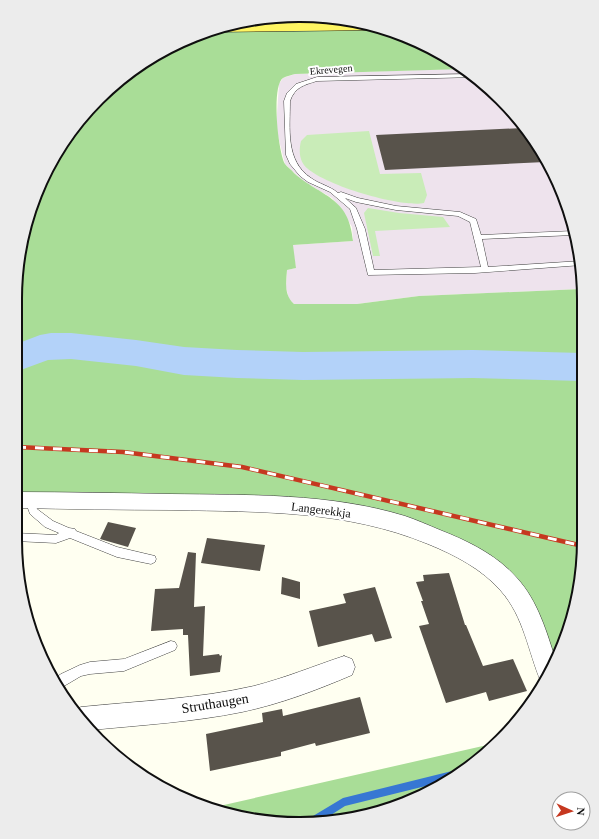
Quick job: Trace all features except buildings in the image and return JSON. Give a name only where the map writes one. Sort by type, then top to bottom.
[{"type":"main road","points":[[242,28],[350,26]]},
{"type":"street","name":"Langerekkja","points":[[23,500],[247,503],[298,506],[364,515],[401,524],[474,554],[510,585],[523,606],[536,632],[546,665]]},
{"type":"street","name":"Struthaugen","points":[[87,717],[202,707],[244,700],[286,688],[344,667]]},
{"type":"lane","name":"Ekrevegen","points":[[464,76],[340,77],[318,79],[298,85],[290,93],[287,102],[289,155],[293,164],[302,175],[310,181],[356,200],[396,208],[460,214],[473,221],[485,269]]},
{"type":"lane","name":"Ekrevegen","points":[[332,190],[353,208],[362,228],[371,273],[485,269],[575,263]]},
{"type":"lane","points":[[478,237],[569,233]]},
{"type":"lane","points":[[23,500],[40,518],[49,524],[71,532],[94,544],[117,552],[151,559]]},
{"type":"lane","points":[[22,538],[56,539],[71,532]]},
{"type":"lane","points":[[61,681],[80,671],[90,668],[124,665],[171,646]]},
{"type":"shaded area","points":[[454,69],[468,79],[496,103],[520,131],[540,161],[556,193],[568,228],[575,263],[576,289],[419,296],[357,304],[294,304],[289,299],[286,287],[287,270],[296,268],[292,245],[353,241],[352,227],[340,207],[332,198],[303,181],[285,164],[276,128],[279,84],[283,78],[295,74]]},
{"type":"green space","points":[[300,22],[336,24],[371,31],[406,43],[438,59],[454,69],[295,74],[283,78],[279,84],[277,93],[277,120],[280,147],[285,164],[304,181],[340,206],[346,215],[353,241],[293,245],[296,268],[287,270],[287,293],[294,304],[357,304],[419,296],[576,289],[577,540],[575,576],[568,611],[556,646],[546,665],[536,632],[510,585],[401,524],[247,503],[22,500],[22,300],[24,263],[31,228],[43,193],[59,161],[79,131],[103,103],[131,79],[161,59],[193,43],[210,37],[228,31],[263,24]]},
{"type":"green space","points":[[369,131],[380,174],[421,173],[427,195],[424,203],[413,204],[398,202],[342,187],[313,172],[302,162],[300,144],[307,135]]},
{"type":"green space","points":[[368,208],[399,213],[443,217],[450,227],[375,231],[380,256],[373,256],[364,213]]},
{"type":"green space","points":[[485,746],[468,760],[438,780],[406,796],[354,812],[336,815],[300,817],[263,815],[221,806]]},
{"type":"waterway","points":[[22,356],[40,348],[51,346],[71,346],[136,353],[184,361],[237,364],[303,366],[473,364],[577,367]]},
{"type":"waterway","points":[[321,816],[343,802],[442,777]]},
{"type":"railway","points":[[22,447],[123,452],[242,467],[577,545]]}]
